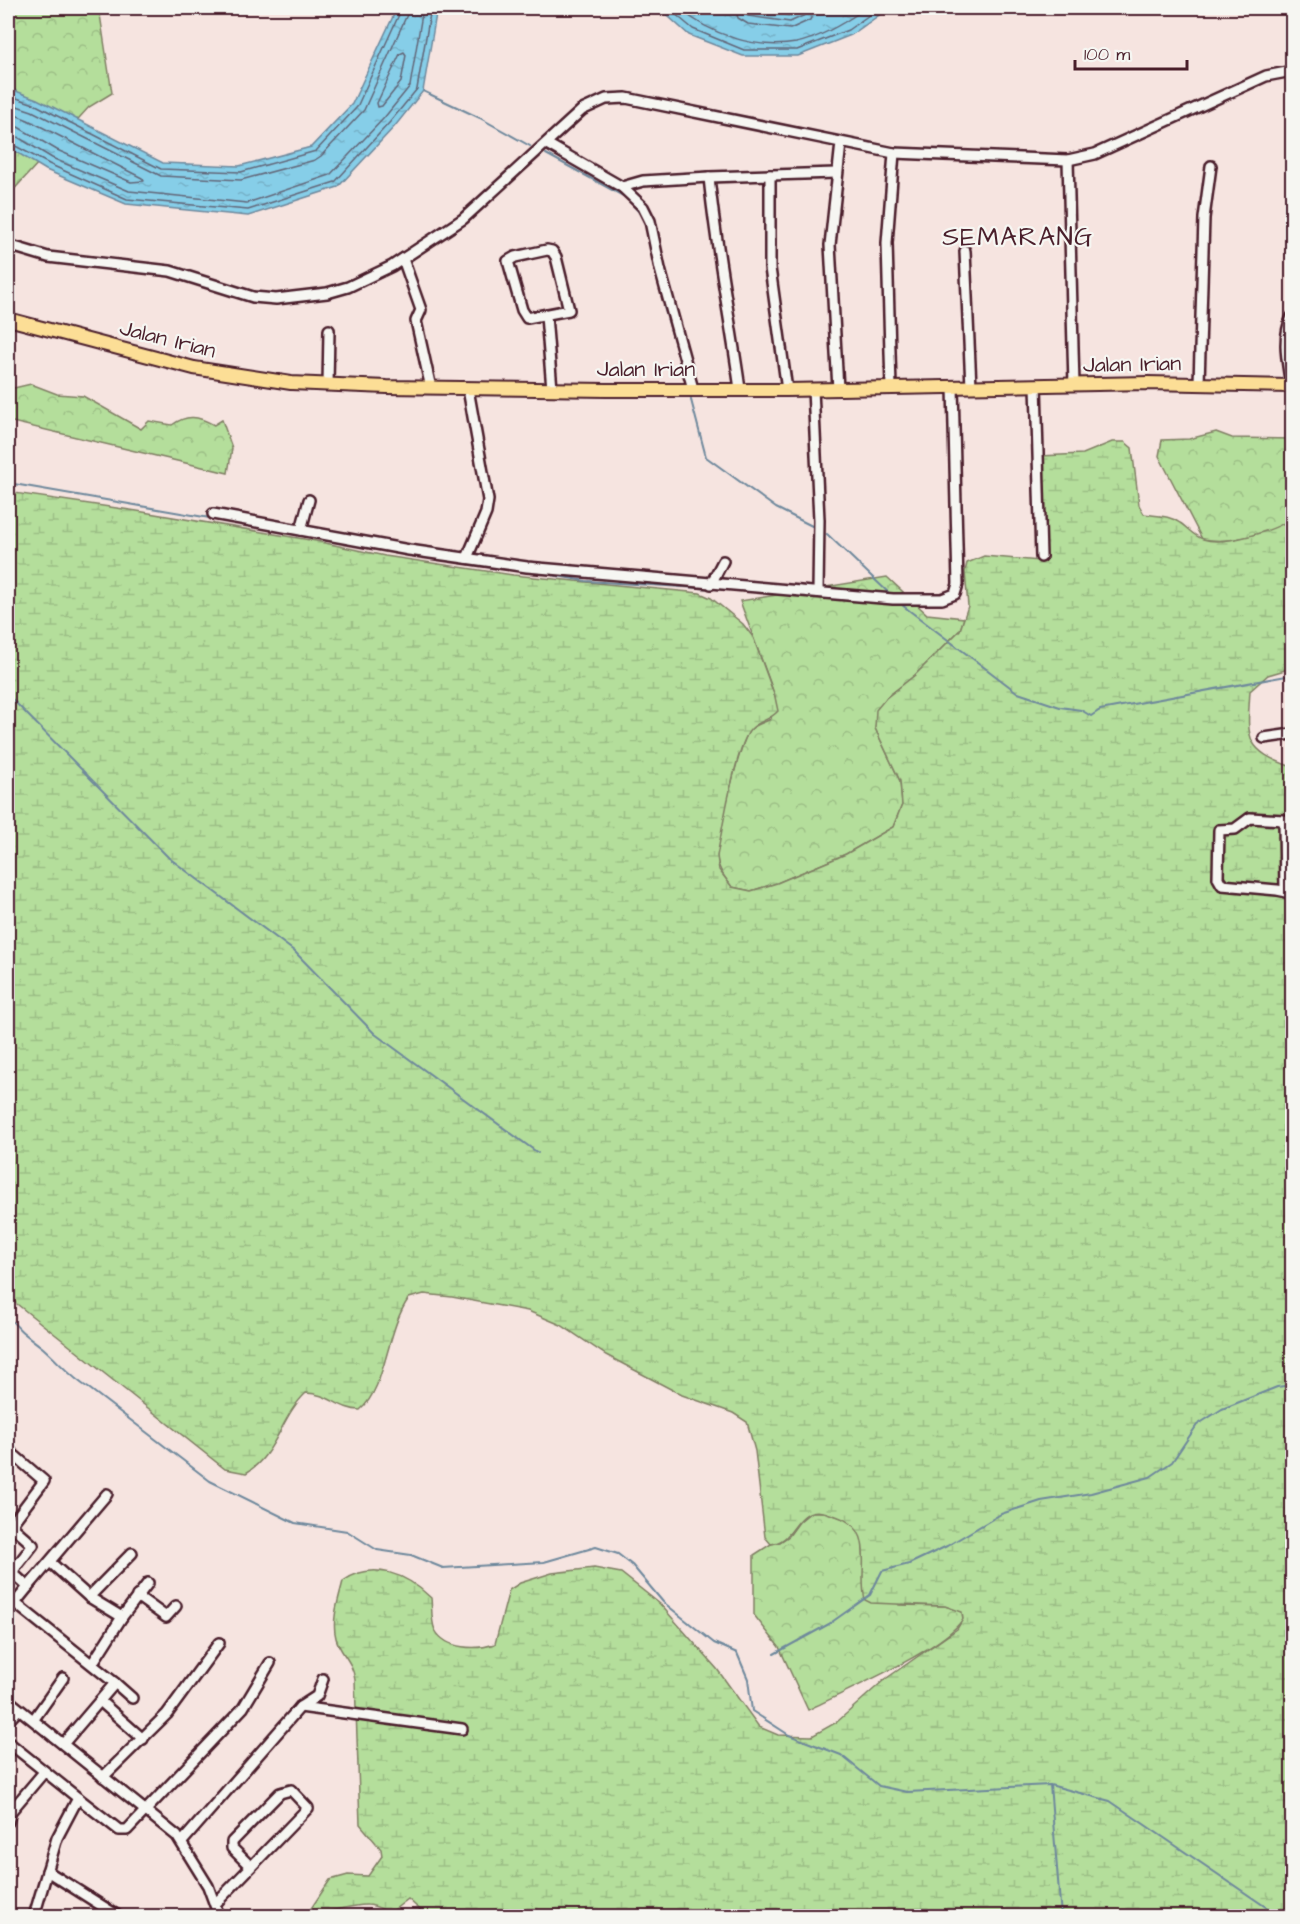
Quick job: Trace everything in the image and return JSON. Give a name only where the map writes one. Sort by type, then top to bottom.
[{"type":"main road","name":"Jalan Irian","points":[[8,319],[194,368],[291,383],[328,385],[468,389],[787,390],[1199,383],[1292,386]]},
{"type":"street","points":[[8,245],[48,256],[170,271],[234,293],[276,298],[327,293],[348,287],[403,259],[463,219],[582,110],[594,102],[617,98],[894,153],[1068,160],[1104,150],[1266,76],[1293,71]]},
{"type":"street","points":[[838,389],[830,244],[841,143]]},
{"type":"street","points":[[547,144],[622,187],[644,207],[650,221],[664,286],[693,389]]},
{"type":"street","points":[[891,388],[887,253],[894,153]]},
{"type":"street","points":[[1068,160],[1074,385]]},
{"type":"street","points":[[1199,383],[1204,218],[1211,166]]},
{"type":"street","points":[[622,187],[643,182],[709,177],[836,173]]},
{"type":"street","points":[[770,176],[770,268],[787,390]]},
{"type":"street","points":[[709,177],[716,251],[726,295],[740,389]]},
{"type":"street","points":[[546,250],[554,253],[569,310],[546,316],[530,319],[523,315],[509,263],[512,258],[546,250]]},
{"type":"street","points":[[965,251],[971,387]]},
{"type":"street","points":[[403,259],[421,310],[416,321],[431,388]]},
{"type":"street","points":[[546,316],[552,389]]},
{"type":"street","points":[[1292,386],[1286,333],[1293,317]]},
{"type":"street","points":[[328,385],[329,330]]},
{"type":"street","points":[[1036,385],[1041,557]]},
{"type":"street","points":[[213,514],[467,558],[711,584],[896,599],[942,599],[952,596],[957,590],[958,531],[952,387]]},
{"type":"street","points":[[467,558],[486,513],[488,500],[468,389]]},
{"type":"street","points":[[813,389],[819,520],[818,592]]},
{"type":"street","points":[[301,530],[309,500]]},
{"type":"street","points":[[711,584],[723,561]]},
{"type":"street","points":[[1264,738],[1293,734]]},
{"type":"street","points":[[1250,818],[1284,820],[1289,893],[1225,886],[1220,883],[1219,830],[1235,829],[1250,818]]},
{"type":"street","points":[[8,1450],[44,1481],[14,1521],[13,1527],[33,1545],[10,1570],[28,1587]]},
{"type":"street","points":[[8,1611],[107,1494]]},
{"type":"street","points":[[89,1596],[132,1553]]},
{"type":"street","points":[[50,1562],[89,1596],[122,1617]]},
{"type":"street","points":[[92,1664],[122,1617],[148,1583]]},
{"type":"street","points":[[137,1596],[166,1617],[176,1606]]},
{"type":"street","points":[[15,1602],[132,1698]]},
{"type":"street","points":[[103,1777],[166,1714],[219,1643]]},
{"type":"street","points":[[8,1742],[44,1772],[124,1831],[243,1708],[270,1663]]},
{"type":"street","points":[[34,1719],[63,1678]]},
{"type":"street","points":[[182,1842],[273,1741],[300,1707],[317,1696],[322,1679]]},
{"type":"street","points":[[63,1744],[115,1683]]},
{"type":"street","points":[[8,1700],[145,1808],[182,1842],[208,1886],[219,1917]]},
{"type":"street","points":[[100,1701],[143,1739]]},
{"type":"street","points":[[300,1707],[462,1729]]},
{"type":"street","points":[[8,1721],[18,1710]]},
{"type":"street","points":[[8,1822],[9,1810],[44,1772]]},
{"type":"street","points":[[215,1904],[251,1867],[308,1808],[291,1790],[280,1793],[232,1842],[232,1848],[251,1867]]},
{"type":"street","points":[[34,1917],[57,1838],[78,1798]]},
{"type":"street","points":[[47,1871],[118,1917]]},
{"type":"green space","points":[[8,8],[99,8],[112,93],[89,107],[8,196]]},
{"type":"green space","points":[[763,8],[806,8],[790,16]]},
{"type":"green space","points":[[31,384],[57,394],[83,396],[141,429],[149,421],[172,425],[183,419],[193,418],[214,425],[222,420],[232,448],[228,473],[8,421],[8,386],[14,388]]},
{"type":"green space","points":[[1216,432],[1232,438],[1292,439],[1292,518],[1272,529],[1249,537],[1224,540],[1202,539],[1159,456],[1162,440],[1189,439]]},
{"type":"green space","points":[[1112,442],[1125,442],[1132,448],[1139,505],[1144,514],[1172,518],[1199,538],[1212,541],[1236,539],[1274,528],[1292,518],[1292,668],[1268,675],[1250,691],[1249,731],[1257,748],[1265,755],[1292,767],[1292,1916],[427,1916],[408,1899],[390,1913],[367,1905],[322,1912],[310,1910],[330,1880],[348,1875],[368,1876],[382,1856],[381,1849],[360,1824],[355,1680],[351,1667],[338,1644],[334,1624],[343,1581],[354,1575],[366,1571],[378,1571],[411,1582],[431,1598],[433,1623],[440,1637],[462,1647],[480,1647],[495,1644],[509,1590],[520,1583],[552,1573],[594,1568],[621,1573],[660,1604],[717,1669],[759,1727],[778,1735],[812,1736],[837,1722],[884,1680],[957,1629],[963,1619],[962,1612],[945,1606],[871,1603],[865,1600],[862,1540],[857,1530],[849,1522],[833,1515],[819,1511],[809,1513],[788,1535],[771,1544],[765,1537],[755,1451],[747,1422],[733,1413],[682,1395],[606,1355],[561,1325],[528,1311],[452,1297],[424,1294],[409,1298],[395,1326],[376,1387],[360,1410],[306,1393],[290,1413],[265,1456],[246,1473],[225,1469],[8,1297],[8,492],[316,541],[385,556],[513,575],[700,593],[711,598],[743,624],[753,637],[778,711],[754,726],[745,738],[730,789],[717,856],[719,870],[732,887],[751,891],[777,883],[846,854],[893,827],[902,805],[900,781],[875,728],[876,710],[960,630],[968,606],[965,572],[967,563],[984,556],[1040,561],[1046,558],[1040,456],[1083,454]]},
{"type":"green space","points":[[887,577],[927,614],[964,618],[960,630],[915,675],[886,698],[875,728],[900,781],[902,805],[893,827],[846,854],[777,883],[751,891],[732,887],[721,871],[717,859],[724,814],[746,738],[752,728],[771,719],[775,696],[740,601]]},
{"type":"green space","points":[[811,1512],[824,1512],[849,1520],[862,1535],[864,1560],[899,1605],[945,1606],[962,1611],[963,1619],[936,1644],[808,1710],[779,1647],[754,1615],[754,1555],[789,1536],[799,1522]]},
{"type":"water","points":[[397,8],[437,8],[423,91],[395,126],[338,187],[248,216],[126,204],[46,170],[8,147],[8,88],[37,99],[163,163],[239,166],[311,147],[352,104]]},
{"type":"water","points":[[659,8],[728,8],[790,16],[806,8],[889,8],[851,35],[798,56],[743,56],[689,35]]},
{"type":"waterway","points":[[423,91],[480,118],[530,146]]},
{"type":"waterway","points":[[546,154],[627,198],[644,218]]},
{"type":"waterway","points":[[661,289],[663,301]]},
{"type":"waterway","points":[[664,307],[685,379]]},
{"type":"waterway","points":[[691,400],[706,457],[776,508],[816,528]]},
{"type":"waterway","points":[[8,483],[250,525]]},
{"type":"waterway","points":[[827,534],[892,596]]},
{"type":"waterway","points":[[534,572],[586,581],[764,592]]},
{"type":"waterway","points":[[898,602],[1018,693],[1060,707],[1081,710],[1091,716],[1100,710],[1292,675]]},
{"type":"waterway","points":[[8,695],[169,858],[294,951],[375,1034],[538,1153]]},
{"type":"waterway","points":[[8,1316],[77,1380],[210,1481],[295,1523],[347,1531],[377,1550],[411,1555],[443,1568],[544,1562],[596,1547],[618,1554],[632,1565],[663,1602],[714,1643],[737,1653],[748,1679],[752,1711],[789,1735],[841,1755],[879,1786],[907,1792],[1050,1785],[1061,1916]]},
{"type":"waterway","points":[[774,1654],[829,1624],[870,1595],[882,1571],[909,1564],[947,1546],[1001,1514],[1041,1501],[1091,1493],[1150,1477],[1172,1462],[1197,1425],[1222,1409],[1277,1387],[1292,1385]]},
{"type":"waterway","points":[[1050,1785],[1110,1801],[1279,1916]]},
{"type":"district","name":"SEMARANG","points":[[1018,236]]}]
